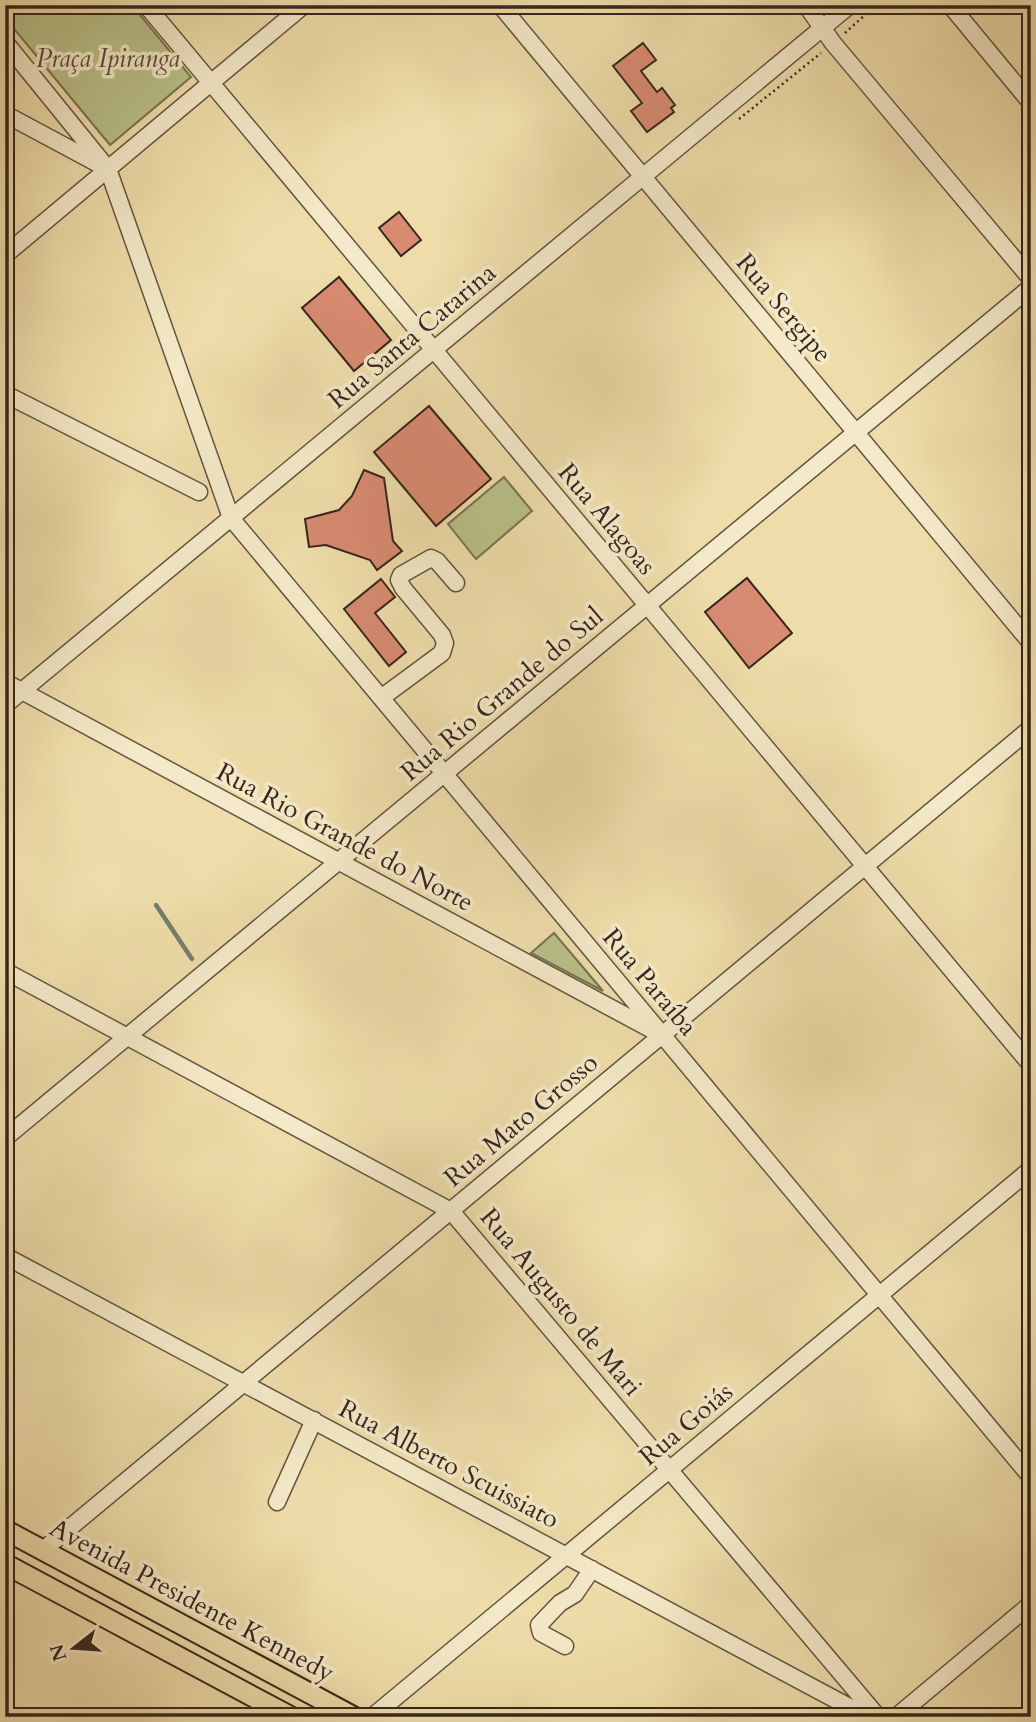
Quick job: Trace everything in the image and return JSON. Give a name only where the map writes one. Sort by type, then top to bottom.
[{"type":"main road","name":"Avenida Presidente Kennedy","points":[[5,1530],[354,1717]]},
{"type":"main road","points":[[9,1572],[291,1717]]},
{"type":"main road","points":[[180,1658],[194,1641],[205,1637]]},
{"type":"street","name":"Rua Alagoas","points":[[146,5],[1031,1065]]},
{"type":"street","points":[[5,255],[304,5]]},
{"type":"street","name":"Rua Sergipe","points":[[500,5],[1031,643]]},
{"type":"street","points":[[806,5],[821,29],[1031,279]]},
{"type":"street","name":"Rua Santa Catarina","points":[[5,705],[850,5]]},
{"type":"street","points":[[950,5],[1031,103]]},
{"type":"street","points":[[5,42],[108,169],[231,518]]},
{"type":"street","points":[[5,114],[108,169]]},
{"type":"street","name":"Rua Rio Grande do Sul","points":[[5,1139],[1031,287]]},
{"type":"street","points":[[5,394],[199,492]]},
{"type":"street","name":"Rua Paraíba","points":[[231,518],[1031,1477]]},
{"type":"street","points":[[381,698],[442,653],[445,643],[442,635],[402,588],[399,580],[401,575],[431,558],[456,583]]},
{"type":"street","name":"Rua Rio Grande do Norte","points":[[5,682],[662,1035]]},
{"type":"street","name":"Rua Mato Grosso","points":[[43,1550],[1031,728]]},
{"type":"street","name":"Rua Augusto de Mari","points":[[5,971],[452,1211],[878,1717]]},
{"type":"street","name":"Rua Goiás","points":[[372,1717],[1031,1169]]},
{"type":"street","name":"Rua Alberto Scuissiato","points":[[5,1256],[868,1717]]},
{"type":"street","points":[[277,1502],[314,1420]]},
{"type":"street","points":[[565,1646],[541,1633],[539,1625],[560,1603],[575,1594],[592,1569]]},
{"type":"street","points":[[896,1717],[1031,1604]]},
{"type":"green space","name":"Praça Ipiranga","points":[[5,5],[132,5],[191,77],[110,145],[5,18]]},
{"type":"green space","points":[[504,477],[532,511],[476,559],[448,524]]},
{"type":"green space","points":[[554,933],[603,991],[531,953]]},
{"type":"building","points":[[643,43],[656,60],[641,71],[657,92],[662,88],[675,105],[671,108],[674,112],[647,132],[631,111],[642,103],[613,66]]},
{"type":"building","points":[[399,212],[421,240],[401,256],[379,228]]},
{"type":"building","points":[[339,277],[391,340],[354,371],[302,308]]},
{"type":"building","points":[[429,406],[491,479],[436,526],[374,452]]},
{"type":"building","points":[[364,470],[384,478],[393,541],[402,551],[377,570],[370,560],[326,545],[309,547],[305,519],[339,510],[352,496]]},
{"type":"building","points":[[747,578],[792,633],[749,668],[705,612]]},
{"type":"building","points":[[381,579],[395,597],[375,613],[406,652],[389,666],[344,609]]},
{"type":"waterway","points":[[156,905],[192,959]]}]
